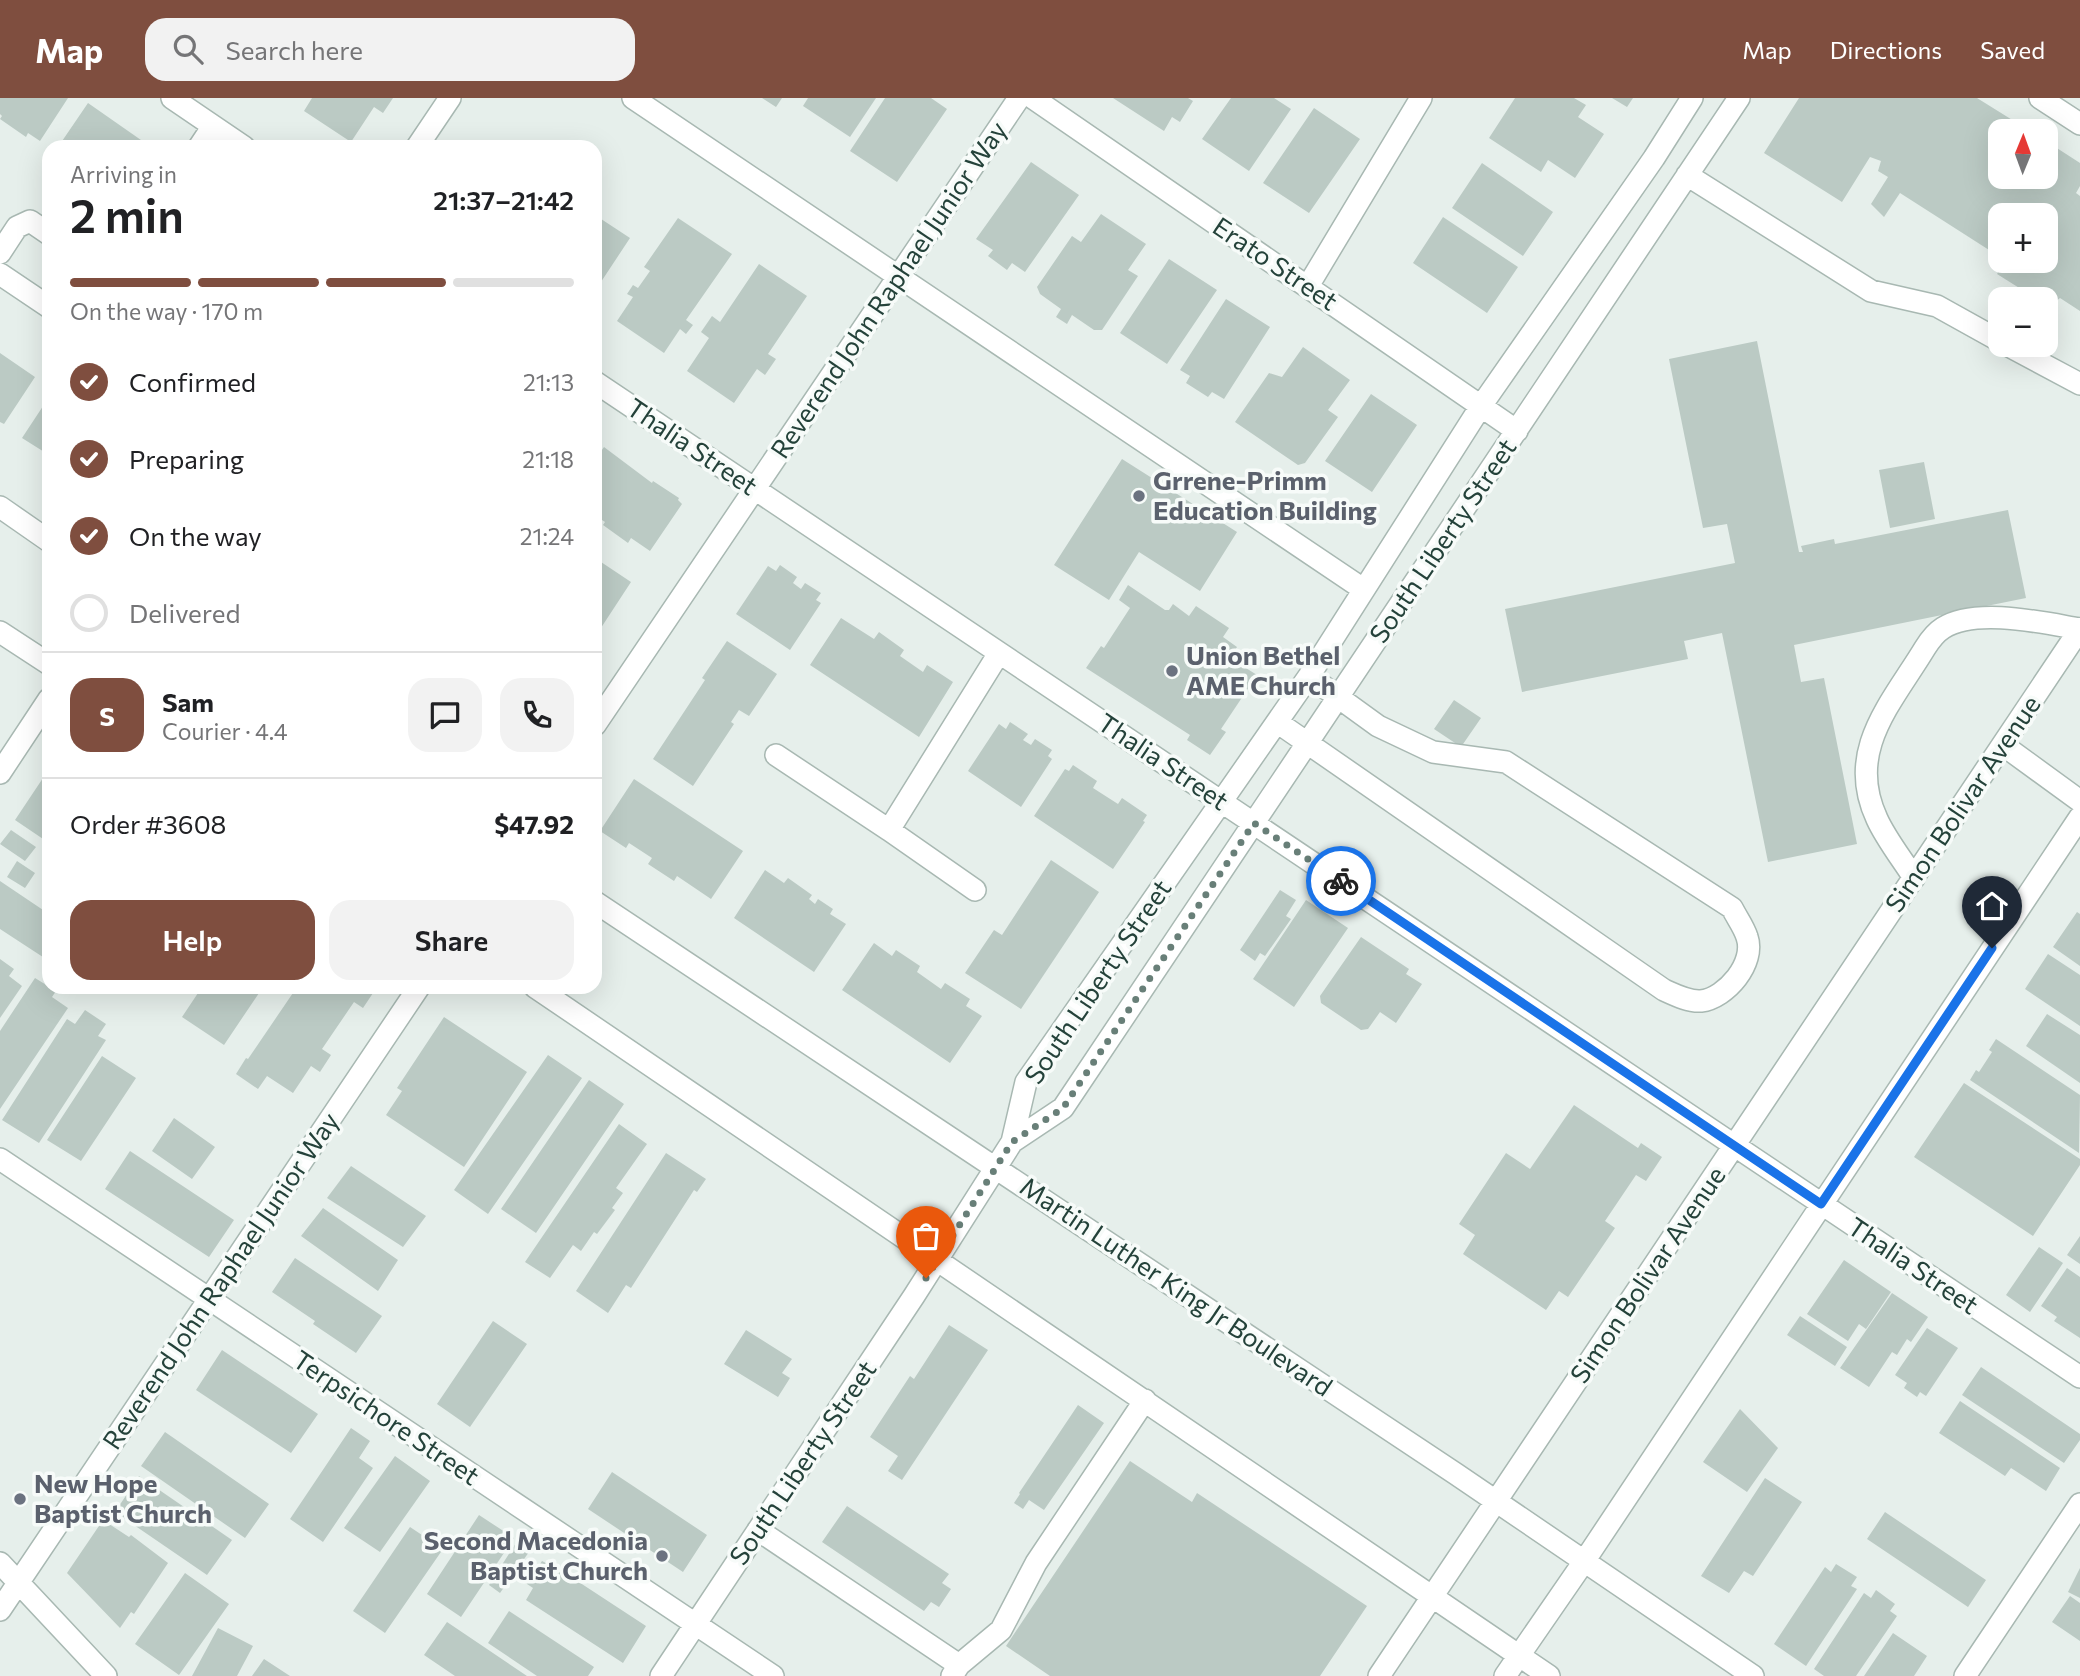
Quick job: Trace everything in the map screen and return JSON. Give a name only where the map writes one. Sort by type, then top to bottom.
[{"type":"street","points":[[172,98],[234,140]]},
{"type":"street","points":[[422,140],[450,98]]},
{"type":"street","points":[[633,98],[1363,589]]},
{"type":"street","name":"Reverend John Raphael Junior Way","points":[[602,715],[1018,98]]},
{"type":"street","name":"Erato Street","points":[[1033,98],[1517,431]]},
{"type":"street","name":"South Liberty Street","points":[[661,1676],[938,1259],[1012,1142],[1026,1082],[1309,676],[1481,406],[1654,158],[1692,98]]},
{"type":"street","name":"South Liberty Street","points":[[1012,1142],[1063,1108],[1739,98]]},
{"type":"street","points":[[2040,98],[2080,124]]},
{"type":"street","points":[[1308,286],[1417,100]]},
{"type":"street","points":[[204,140],[213,126]]},
{"type":"street","points":[[1688,175],[1871,291],[1937,306],[1988,334]]},
{"type":"street","points":[[0,253],[17,227],[30,221],[42,229]]},
{"type":"street","points":[[0,274],[42,302]]},
{"type":"street","points":[[2029,357],[2080,384]]},
{"type":"street","name":"Thalia Street","points":[[602,390],[755,489],[2080,1377]]},
{"type":"street","points":[[0,507],[42,536]]},
{"type":"street","points":[[1914,878],[1877,819],[1865,782],[1866,755],[1871,737],[1925,648],[1935,634],[1946,626],[1975,619],[2017,618],[2080,629]]},
{"type":"street","name":"Simon Bolivar Avenue","points":[[1379,1676],[2080,629]]},
{"type":"street","points":[[0,632],[42,659]]},
{"type":"street","points":[[889,830],[999,653]]},
{"type":"street","points":[[1276,722],[1664,990],[1699,1001],[1714,998],[1734,982],[1747,960],[1748,939],[1732,908],[1506,762],[1433,752],[1378,726],[1309,676]]},
{"type":"street","points":[[0,773],[42,710]]},
{"type":"street","points":[[2003,745],[2080,801]]},
{"type":"street","points":[[776,755],[975,890]]},
{"type":"street","points":[[1505,1676],[2080,817]]},
{"type":"street","name":"Martin Luther King Jr Boulevard","points":[[602,907],[996,1166],[1753,1676]]},
{"type":"street","name":"Reverend John Raphael Junior Way","points":[[0,1610],[414,994]]},
{"type":"street","points":[[545,994],[1549,1676]]},
{"type":"street","name":"Terpsichore Street","points":[[0,1159],[773,1676]]},
{"type":"street","points":[[758,1530],[956,1671],[1001,1630],[1036,1563],[1144,1400]]},
{"type":"street","points":[[1965,1676],[2080,1504]]},
{"type":"street","points":[[0,1563],[106,1676]]},
{"type":"building","points":[[0,98],[68,98],[40,141],[28,133],[26,137],[0,119]]},
{"type":"building","points":[[312,98],[393,98],[383,113],[374,107],[352,140],[348,140],[304,111]]},
{"type":"building","points":[[762,98],[782,98],[776,107]]},
{"type":"building","points":[[808,98],[876,98],[850,137],[803,106]]},
{"type":"building","points":[[885,98],[931,98],[947,109],[897,182],[850,151]]},
{"type":"building","points":[[1113,98],[1188,98],[1193,101],[1180,122],[1172,117],[1164,131]]},
{"type":"building","points":[[1231,98],[1274,98],[1291,109],[1249,171],[1202,139]]},
{"type":"building","points":[[1515,98],[1574,98],[1586,105],[1578,117],[1604,134],[1575,178],[1548,160],[1541,172],[1489,138]]},
{"type":"building","points":[[1612,98],[1633,98],[1627,107]]},
{"type":"building","points":[[1799,98],[1977,98],[2011,119],[1988,119],[1988,189],[2058,189],[2058,149],[2080,163],[2080,186],[2076,193],[2080,196],[2080,311],[2060,298],[2058,300],[2058,287],[2018,287],[1997,274],[2058,273],[2058,203],[1988,203],[1988,249],[1900,193],[1884,217],[1871,204],[1888,177],[1878,171],[1881,161],[1870,157],[1842,202],[1764,153]]},
{"type":"building","points":[[88,103],[141,140],[63,140]]},
{"type":"building","points":[[1314,108],[1360,139],[1309,213],[1263,183]]},
{"type":"building","points":[[1031,162],[1079,195],[1025,272],[1012,263],[1007,270],[988,256],[993,250],[976,239]]},
{"type":"building","points":[[1482,163],[1553,212],[1523,256],[1452,208]]},
{"type":"building","points":[[1101,214],[1146,244],[1128,270],[1138,276],[1102,330],[1094,330],[1072,315],[1067,324],[1056,317],[1061,309],[1040,294],[1037,287],[1072,236],[1081,242]]},
{"type":"building","points":[[1443,217],[1518,267],[1487,313],[1413,263]]},
{"type":"building","points":[[678,218],[732,254],[686,320],[693,325],[686,334],[680,329],[664,353],[617,321],[633,297],[627,294],[633,285],[638,288],[650,271],[644,267]]},
{"type":"building","points":[[602,220],[630,238],[602,280]]},
{"type":"building","points":[[1169,259],[1217,290],[1167,364],[1120,333]]},
{"type":"building","points":[[759,264],[807,296],[768,354],[776,359],[765,375],[757,369],[734,403],[687,371],[709,338],[701,332],[712,316],[720,322]]},
{"type":"building","points":[[1226,299],[1270,327],[1224,399],[1212,392],[1208,397],[1186,383],[1190,376],[1180,370]]},
{"type":"building","points":[[1757,341],[1799,552],[1803,552],[1801,546],[1834,539],[1835,544],[2008,510],[2026,598],[1794,645],[1801,682],[1824,678],[1857,844],[1768,862],[1722,633],[1684,641],[1688,659],[1522,692],[1505,609],[1735,563],[1727,524],[1703,528],[1669,359]]},
{"type":"building","points":[[1303,347],[1350,380],[1328,410],[1338,417],[1305,463],[1298,465],[1235,422],[1269,373],[1282,377]]},
{"type":"building","points":[[0,353],[35,377],[4,424],[0,422]]},
{"type":"building","points":[[1371,394],[1417,425],[1372,492],[1325,461]]},
{"type":"building","points":[[42,408],[42,451],[22,438]]},
{"type":"building","points":[[604,447],[652,483],[653,481],[679,498],[682,504],[650,551],[631,538],[628,543],[603,525]]},
{"type":"building","name":"Grrene-Primm Education Building","points":[[1122,459],[1237,532],[1200,591],[1139,552],[1109,600],[1054,565]]},
{"type":"building","points":[[1924,462],[1935,519],[1890,528],[1879,470]]},
{"type":"building","points":[[602,563],[631,582],[602,626]]},
{"type":"building","points":[[780,565],[797,577],[793,583],[801,589],[805,583],[821,593],[816,600],[821,603],[790,650],[736,614],[768,566],[776,571]]},
{"type":"building","name":"Union Bethel AME Church","points":[[1128,585],[1165,610],[1169,610],[1173,604],[1189,616],[1196,606],[1229,628],[1223,637],[1237,647],[1230,658],[1257,675],[1221,729],[1226,732],[1210,755],[1187,740],[1190,735],[1086,668],[1101,646],[1104,648],[1130,608],[1119,600]]},
{"type":"building","points":[[841,618],[874,639],[879,632],[904,650],[900,656],[923,672],[927,665],[953,682],[919,737],[810,665]]},
{"type":"building","points":[[727,641],[777,674],[749,716],[739,710],[731,722],[734,724],[693,786],[653,759]]},
{"type":"building","points":[[1454,700],[1481,718],[1461,747],[1434,729]]},
{"type":"building","points":[[1010,722],[1028,734],[1023,740],[1031,745],[1035,739],[1052,750],[1048,756],[1052,759],[1021,807],[968,771],[999,724],[1006,729]]},
{"type":"building","points":[[1073,765],[1097,781],[1093,788],[1118,804],[1122,798],[1147,815],[1113,869],[1034,816],[1065,769],[1069,771]]},
{"type":"building","points":[[634,779],[743,851],[711,899],[677,876],[674,881],[648,864],[652,858],[629,843],[626,848],[602,832],[602,828]]},
{"type":"building","points":[[42,780],[42,838],[15,820]]},
{"type":"building","points":[[11,830],[36,847],[25,861],[0,844]]},
{"type":"building","points":[[1051,860],[1099,892],[1021,1009],[965,973],[994,930],[1002,935]]},
{"type":"building","points":[[17,861],[35,873],[25,888],[7,877]]},
{"type":"building","points":[[765,870],[784,883],[788,878],[812,895],[809,899],[815,904],[818,899],[833,909],[830,914],[846,924],[814,972],[734,918]]},
{"type":"building","points":[[0,881],[42,909],[42,956],[0,929]]},
{"type":"building","points":[[1280,890],[1296,900],[1286,916],[1291,919],[1265,956],[1260,953],[1255,961],[1240,950]]},
{"type":"building","points":[[1306,900],[1348,928],[1294,1007],[1253,979]]},
{"type":"building","points":[[2077,912],[2080,914],[2080,966],[2053,947]]},
{"type":"building","points":[[1361,937],[1409,969],[1406,974],[1422,984],[1396,1023],[1380,1012],[1368,1029],[1361,1030],[1321,1003],[1320,996]]},
{"type":"building","points":[[874,943],[892,956],[896,950],[920,966],[917,972],[941,989],[945,983],[970,999],[966,1006],[982,1016],[950,1063],[842,990]]},
{"type":"building","points":[[2048,954],[2080,975],[2080,1026],[2025,989]]},
{"type":"building","points":[[0,959],[14,969],[9,976],[22,986],[0,1018]]},
{"type":"building","points":[[35,978],[42,982],[42,994],[54,994],[52,997],[68,1008],[0,1109],[0,1031]]},
{"type":"building","points":[[197,994],[258,994],[224,1045],[182,1017]]},
{"type":"building","points":[[292,994],[372,994],[363,1008],[354,1002],[322,1049],[331,1055],[320,1072],[311,1066],[293,1093],[267,1076],[258,1089],[236,1074],[246,1058],[248,1059]]},
{"type":"building","points":[[85,1010],[106,1024],[98,1036],[106,1040],[39,1143],[2,1120],[67,1019],[75,1024]]},
{"type":"building","points":[[2047,1014],[2080,1035],[2080,1083],[2026,1046]]},
{"type":"building","points":[[444,1017],[527,1072],[464,1167],[386,1115],[402,1091],[397,1088]]},
{"type":"building","points":[[1996,1039],[2080,1095],[2079,1153],[1970,1080],[1976,1070],[1979,1072],[1992,1052],[1989,1050]]},
{"type":"building","points":[[548,1055],[582,1078],[488,1214],[454,1190]]},
{"type":"building","points":[[102,1056],[136,1078],[81,1161],[47,1140]]},
{"type":"building","points":[[589,1080],[624,1104],[536,1233],[501,1209]]},
{"type":"building","points":[[1964,1083],[2080,1159],[2080,1165],[2033,1236],[1914,1157]]},
{"type":"building","points":[[1574,1105],[1638,1148],[1641,1143],[1662,1157],[1646,1181],[1636,1175],[1605,1221],[1615,1228],[1568,1297],[1559,1291],[1546,1310],[1463,1254],[1475,1235],[1459,1224],[1506,1153],[1530,1169]]},
{"type":"building","points":[[174,1118],[215,1147],[192,1179],[152,1151]]},
{"type":"building","points":[[619,1124],[647,1144],[616,1188],[623,1193],[612,1208],[615,1210],[597,1234],[594,1232],[581,1251],[573,1245],[550,1278],[525,1262]]},
{"type":"building","points":[[130,1151],[234,1220],[209,1257],[105,1189]]},
{"type":"building","points":[[666,1153],[706,1179],[697,1192],[694,1190],[631,1288],[626,1285],[608,1313],[576,1291]]},
{"type":"building","points":[[351,1166],[426,1216],[403,1247],[327,1198]]},
{"type":"building","points":[[323,1208],[398,1260],[378,1291],[301,1236]]},
{"type":"building","points":[[2080,1236],[2080,1264],[2067,1255]]},
{"type":"building","points":[[2039,1247],[2063,1263],[2030,1312],[2006,1295]]},
{"type":"building","points":[[295,1258],[382,1316],[356,1353],[272,1292]]},
{"type":"building","points":[[1844,1260],[1891,1292],[1866,1329],[1859,1324],[1848,1341],[1807,1314]]},
{"type":"building","points":[[2067,1268],[2080,1277],[2080,1338],[2054,1321],[2057,1317],[2041,1306]]},
{"type":"building","points":[[1892,1293],[1928,1317],[1911,1342],[1907,1339],[1897,1355],[1892,1352],[1869,1387],[1840,1368]]},
{"type":"building","points":[[1800,1316],[1847,1347],[1835,1366],[1787,1335]]},
{"type":"building","points":[[493,1321],[527,1344],[470,1427],[437,1404]]},
{"type":"building","points":[[949,1325],[988,1350],[902,1480],[888,1471],[898,1456],[870,1437],[910,1376],[914,1379]]},
{"type":"building","points":[[1927,1328],[1958,1348],[1926,1396],[1920,1392],[1917,1397],[1904,1388],[1907,1383],[1895,1375]]},
{"type":"building","points":[[746,1330],[792,1359],[782,1373],[790,1378],[778,1397],[724,1364]]},
{"type":"building","points":[[222,1350],[318,1414],[291,1453],[196,1390]]},
{"type":"building","points":[[1981,1367],[2080,1434],[2080,1440],[2064,1463],[1962,1395]]},
{"type":"building","points":[[1960,1401],[2060,1468],[2046,1491],[2011,1468],[2005,1476],[1939,1433]]},
{"type":"building","points":[[1078,1405],[1104,1423],[1044,1510],[1029,1500],[1023,1509],[1014,1503],[1019,1493]]},
{"type":"building","points":[[1740,1409],[1778,1448],[1747,1492],[1703,1462]]},
{"type":"building","points":[[351,1428],[370,1441],[359,1458],[373,1468],[323,1542],[290,1519]]},
{"type":"building","points":[[165,1432],[269,1504],[245,1538],[141,1466]]},
{"type":"building","points":[[395,1456],[430,1481],[380,1552],[344,1528]]},
{"type":"building","points":[[1130,1461],[1192,1502],[1197,1493],[1367,1606],[1320,1676],[1050,1676],[1006,1646]]},
{"type":"building","points":[[612,1472],[707,1535],[683,1572],[588,1509]]},
{"type":"building","points":[[139,1476],[232,1540],[207,1575],[115,1512]]},
{"type":"building","points":[[1765,1478],[1802,1502],[1753,1576],[1744,1571],[1729,1593],[1701,1576]]},
{"type":"building","points":[[847,1506],[949,1574],[942,1583],[951,1589],[939,1607],[931,1602],[924,1611],[822,1542]]},
{"type":"building","points":[[1885,1512],[1986,1580],[1968,1607],[1867,1539]]},
{"type":"building","points":[[479,1515],[514,1538],[461,1617],[427,1594]]},
{"type":"building","points":[[103,1520],[129,1537],[131,1535],[168,1563],[134,1614],[131,1612],[120,1628],[67,1573]]},
{"type":"building","points":[[410,1527],[443,1549],[385,1633],[353,1611]]},
{"type":"building","points":[[516,1543],[529,1552],[500,1593],[489,1585]]},
{"type":"building","points":[[542,1561],[562,1571],[646,1626],[623,1663],[526,1600],[533,1588],[527,1584]]},
{"type":"building","points":[[1836,1564],[1857,1577],[1851,1586],[1857,1589],[1806,1666],[1774,1644],[1825,1567],[1831,1572]]},
{"type":"building","points":[[2080,1568],[2080,1598],[2068,1592]]},
{"type":"building","points":[[185,1573],[229,1604],[179,1675],[135,1644]]},
{"type":"building","points":[[1876,1590],[1895,1604],[1890,1611],[1897,1616],[1856,1676],[1824,1676],[1814,1669],[1864,1593],[1871,1598]]},
{"type":"building","points":[[2070,1596],[2080,1603],[2080,1641],[2052,1622]]},
{"type":"building","points":[[509,1611],[594,1667],[588,1676],[537,1676],[488,1643]]},
{"type":"building","points":[[447,1622],[527,1676],[455,1676],[424,1655]]},
{"type":"building","points":[[218,1628],[253,1646],[237,1676],[192,1676]]},
{"type":"building","points":[[1893,1633],[1927,1656],[1914,1676],[1864,1676]]},
{"type":"building","points":[[264,1659],[290,1676],[252,1676]]},
{"type":"way so far","points":[[926,1278],[1012,1142],[1063,1108],[1254,823],[1341,881]]},
{"type":"place","name":"Grrene-Primm Education Building","points":[[1139,496]]},
{"type":"place","name":"Union Bethel AME Church","points":[[1172,671]]},
{"type":"place","name":"New Hope Baptist Church","points":[[20,1499]]},
{"type":"place","name":"Second Macedonia Baptist Church","points":[[662,1556]]},
{"type":"route","points":[[1341,881],[1821,1204],[1992,948]]}]
